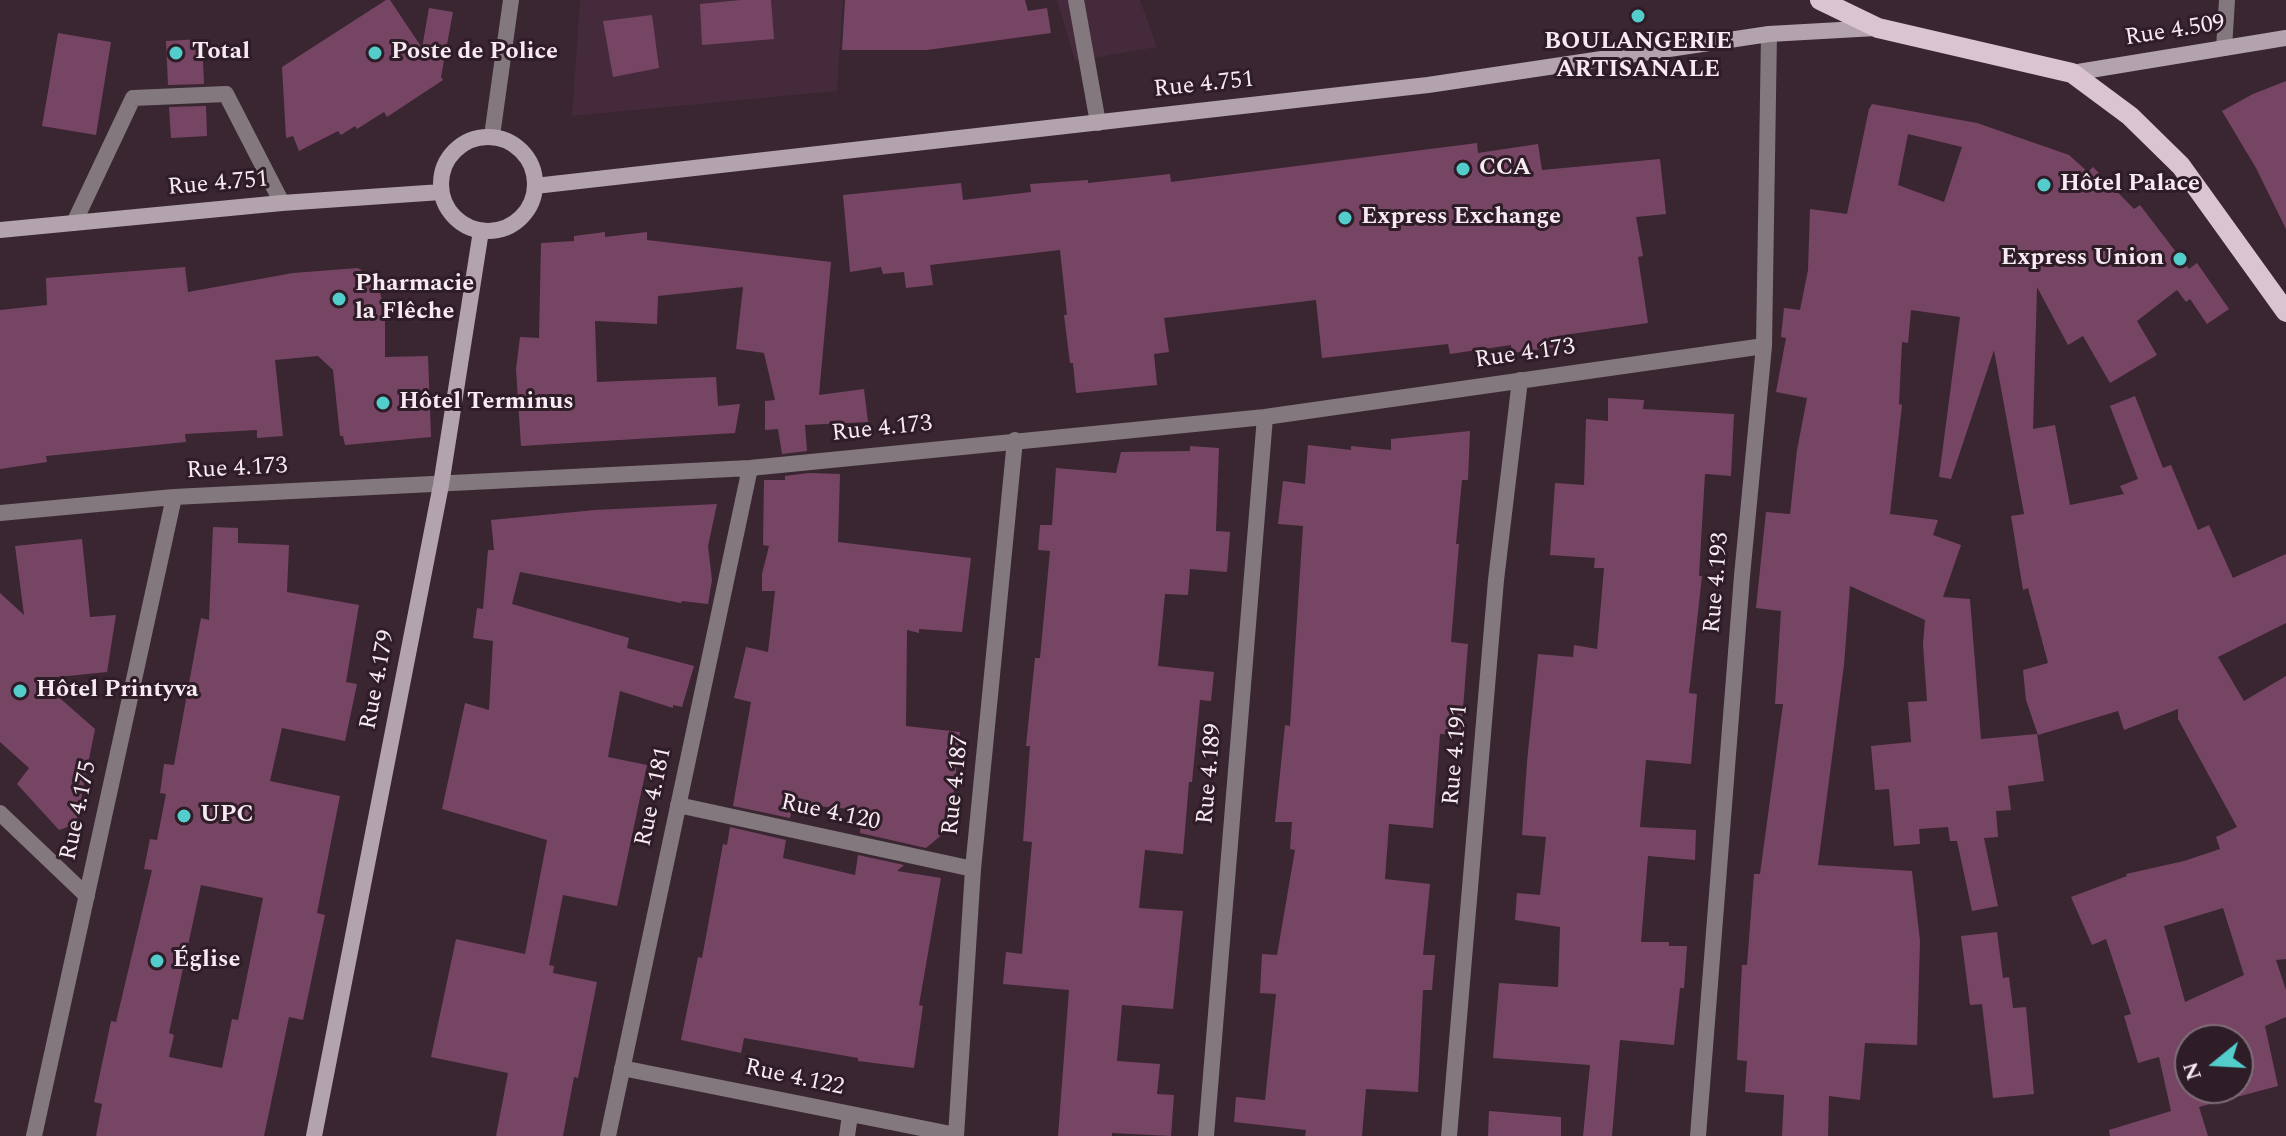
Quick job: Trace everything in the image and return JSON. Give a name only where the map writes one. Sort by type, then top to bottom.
[{"type":"main road","points":[[1820,0],[1878,28],[2072,73],[2130,116],[2181,166],[2286,312]]},
{"type":"main road","name":"Rue 4.751","points":[[535,186],[1428,85],[1769,34],[1878,28]]},
{"type":"main road","name":"Rue 4.509","points":[[2072,73],[2286,38]]},
{"type":"main road","points":[[492,136],[509,141],[523,152],[533,168],[535,186],[531,205],[519,221],[501,230],[481,231],[463,225],[448,211],[441,192],[441,175],[448,158],[459,146],[474,138],[492,136]]},
{"type":"main road","name":"Rue 4.751","points":[[0,230],[282,203],[441,192]]},
{"type":"main road","name":"Rue 4.179","points":[[314,1136],[441,485],[481,231]]},
{"type":"street","points":[[492,136],[511,0]]},
{"type":"street","points":[[1076,0],[1098,123]]},
{"type":"street","points":[[2224,48],[2227,0]]},
{"type":"street","name":"Rue 4.193","points":[[1698,1136],[1742,576],[1764,346],[1769,34]]},
{"type":"street","points":[[74,223],[133,98],[226,94],[282,203]]},
{"type":"street","name":"Rue 4.173","points":[[0,513],[174,497],[750,468],[1265,417],[1764,346]]},
{"type":"street","name":"Rue 4.191","points":[[1449,1136],[1496,580],[1520,380]]},
{"type":"street","name":"Rue 4.189","points":[[1206,1136],[1265,417]]},
{"type":"street","name":"Rue 4.187","points":[[956,1135],[973,869],[1015,440]]},
{"type":"street","name":"Rue 4.181","points":[[608,1136],[750,468]]},
{"type":"street","name":"Rue 4.175","points":[[34,1136],[174,497]]},
{"type":"street","name":"Rue 4.120","points":[[678,805],[973,869]]},
{"type":"street","points":[[0,813],[87,896]]},
{"type":"street","name":"Rue 4.122","points":[[622,1068],[956,1135]]},
{"type":"street","points":[[847,1136],[850,1115]]},
{"type":"shaded area","points":[[580,0],[843,0],[837,91],[572,116]]},
{"type":"shaded area","points":[[1057,0],[1140,0],[1157,47],[1075,61]]},
{"type":"building","points":[[390,0],[422,48],[429,8],[453,12],[441,77],[443,80],[387,117],[384,112],[357,129],[355,126],[341,135],[338,131],[299,151],[293,136],[286,138],[282,67]]},
{"type":"building","points":[[771,0],[774,39],[702,45],[700,4]]},
{"type":"building","points":[[845,0],[1025,0],[1028,11],[1047,8],[1051,33],[927,50],[842,50]]},
{"type":"building","points":[[652,15],[659,68],[613,77],[603,21]]},
{"type":"building","points":[[58,33],[111,42],[96,135],[42,126]]},
{"type":"building","points":[[202,39],[204,84],[168,85],[166,41]]},
{"type":"building","points":[[2286,81],[2286,229],[2256,168],[2222,111]]},
{"type":"building","points":[[1872,104],[1977,123],[2069,155],[2088,172],[2093,167],[2134,209],[2140,205],[2189,269],[2197,263],[2229,309],[2207,324],[2190,299],[2186,302],[2177,290],[2137,321],[2157,355],[2110,383],[2083,336],[2068,345],[2037,287],[2033,429],[2055,425],[2070,505],[2124,494],[2120,486],[2138,479],[2110,406],[2135,396],[2163,468],[2171,465],[2198,530],[2209,525],[2233,578],[2286,554],[2286,623],[2218,657],[2244,701],[2286,676],[2286,959],[2276,960],[2286,990],[2286,1017],[2265,1026],[2278,1086],[2254,1092],[2254,1024],[2174,1024],[2174,1104],[2210,1104],[2199,1107],[2208,1136],[2110,1136],[2109,1130],[2171,1111],[2159,1057],[2138,1063],[2124,1016],[2131,1014],[2106,939],[2092,945],[2071,897],[2126,874],[2220,849],[2216,837],[2237,827],[2178,719],[2178,709],[2124,730],[2118,711],[2038,735],[2026,700],[2023,670],[2048,663],[2028,588],[2023,590],[2011,516],[2024,514],[1994,350],[1951,479],[1939,477],[1960,317],[1911,310],[1908,343],[1902,342],[1899,404],[1902,405],[1890,514],[1938,520],[1933,535],[1961,545],[1943,597],[1970,599],[1981,739],[2037,734],[2044,781],[2008,786],[2011,810],[1996,811],[1998,837],[1984,838],[1998,906],[1972,911],[1957,841],[1950,841],[1948,827],[1919,829],[1920,844],[1894,846],[1889,789],[1875,790],[1871,746],[1911,742],[1908,702],[1927,701],[1923,644],[1925,620],[1850,586],[1844,665],[1818,865],[1912,871],[1920,941],[1917,1045],[1865,1043],[1860,1100],[1829,1096],[1828,1136],[1782,1136],[1784,1095],[1745,1092],[1747,1061],[1737,1060],[1742,965],[1747,965],[1754,874],[1760,874],[1783,704],[1775,704],[1781,611],[1756,608],[1766,512],[1790,514],[1807,398],[1776,392],[1786,338],[1781,337],[1784,308],[1800,310],[1808,270],[1810,209],[1847,214]],"holes":[[[1908,134],[1962,147],[1944,202],[1898,185]],[[2223,908],[2244,975],[2185,1002],[2164,926]]]},
{"type":"building","points":[[206,106],[207,136],[171,138],[169,107]]},
{"type":"building","points":[[1477,143],[1478,153],[1538,144],[1542,170],[1660,159],[1666,214],[1636,217],[1643,256],[1638,257],[1648,323],[1557,336],[1558,347],[1512,353],[1511,345],[1450,354],[1448,344],[1322,358],[1316,300],[1164,318],[1169,352],[1154,354],[1157,385],[1076,393],[1064,315],[1067,315],[1060,250],[930,265],[933,285],[906,288],[904,272],[883,274],[881,267],[850,272],[843,195],[961,183],[963,200],[1031,192],[1030,184],[1088,180],[1088,183],[1170,174],[1171,182]]},
{"type":"building","points":[[605,232],[605,237],[647,232],[647,240],[831,262],[819,395],[864,389],[868,422],[805,425],[807,451],[782,454],[778,429],[765,430],[765,401],[775,400],[764,353],[736,349],[743,287],[658,296],[657,324],[595,321],[597,382],[716,377],[718,406],[740,404],[735,433],[521,446],[516,369],[520,337],[539,338],[541,243],[574,241],[574,236]]},
{"type":"building","points":[[185,267],[188,292],[293,273],[358,268],[378,283],[385,315],[385,357],[428,356],[431,437],[345,445],[343,436],[340,436],[333,370],[318,356],[275,360],[283,436],[257,438],[257,430],[185,434],[186,442],[46,456],[47,462],[0,469],[0,310],[47,305],[46,278]]},
{"type":"building","points":[[1608,398],[1644,400],[1643,409],[1734,414],[1731,476],[1705,474],[1699,576],[1702,576],[1689,693],[1697,694],[1691,764],[1646,760],[1640,827],[1696,830],[1695,860],[1648,856],[1641,942],[1669,942],[1669,946],[1687,946],[1684,988],[1680,988],[1674,1045],[1620,1040],[1612,1136],[1583,1136],[1590,1065],[1493,1058],[1499,983],[1558,987],[1560,927],[1515,920],[1517,893],[1540,895],[1546,837],[1522,835],[1527,762],[1538,654],[1573,657],[1574,645],[1597,649],[1604,568],[1594,568],[1595,558],[1550,555],[1555,483],[1584,485],[1586,419],[1608,421]]},
{"type":"building","points":[[1470,431],[1468,480],[1462,480],[1456,544],[1459,544],[1451,642],[1468,644],[1461,735],[1440,734],[1433,828],[1389,824],[1385,879],[1430,884],[1423,955],[1435,955],[1432,990],[1423,990],[1418,1092],[1366,1089],[1362,1136],[1305,1136],[1306,1130],[1234,1122],[1236,1097],[1265,1100],[1276,994],[1260,993],[1262,954],[1277,955],[1295,850],[1290,849],[1292,822],[1275,822],[1285,725],[1290,726],[1303,526],[1278,524],[1283,481],[1305,484],[1308,445],[1351,450],[1351,446],[1391,450],[1391,439]]},
{"type":"building","points":[[1190,446],[1219,448],[1216,531],[1230,532],[1227,572],[1190,569],[1188,595],[1165,594],[1158,666],[1214,672],[1211,701],[1200,700],[1183,854],[1145,850],[1139,908],[1183,911],[1173,1009],[1122,1005],[1117,1061],[1160,1064],[1157,1094],[1174,1095],[1171,1136],[1112,1133],[1112,1136],[1058,1136],[1069,990],[1003,984],[1006,952],[1022,954],[1032,842],[1023,841],[1030,746],[1026,746],[1035,658],[1040,658],[1050,551],[1038,550],[1040,525],[1052,525],[1056,468],[1116,473],[1121,452],[1190,451]]},
{"type":"building","points":[[840,474],[838,542],[971,558],[962,632],[919,629],[919,633],[907,630],[906,726],[960,732],[950,828],[926,848],[860,833],[862,810],[793,804],[790,818],[733,806],[751,702],[734,698],[746,647],[768,652],[775,591],[762,591],[762,574],[769,546],[763,545],[764,480],[785,480],[785,476]]},
{"type":"building","points":[[717,504],[708,546],[712,580],[708,604],[681,603],[520,572],[512,604],[629,638],[627,648],[694,666],[682,707],[673,705],[673,708],[620,691],[608,757],[647,765],[617,906],[563,895],[549,965],[554,966],[553,973],[597,982],[563,1136],[496,1136],[508,1073],[431,1057],[456,939],[525,954],[547,840],[442,809],[465,703],[489,710],[493,641],[473,638],[477,608],[483,609],[488,550],[494,550],[491,520],[595,510]]},
{"type":"building","points":[[213,527],[238,528],[238,543],[289,545],[287,592],[359,605],[346,682],[357,684],[345,741],[282,728],[270,781],[340,796],[317,913],[325,915],[303,1020],[289,1017],[264,1136],[96,1136],[102,1104],[94,1102],[111,1021],[116,1022],[152,870],[144,869],[150,839],[157,840],[166,794],[160,793],[164,764],[174,765],[201,618],[209,620]],"holes":[[[201,885],[263,898],[238,1020],[232,1019],[222,1068],[169,1057],[174,1035],[169,1033]]]},
{"type":"building","points":[[82,539],[90,617],[116,615],[107,672],[38,679],[95,729],[76,824],[59,830],[17,784],[29,768],[0,742],[0,593],[24,615],[15,546]]},
{"type":"building","points":[[730,827],[786,840],[783,858],[855,875],[858,855],[904,865],[897,871],[941,878],[919,1005],[923,1006],[914,1068],[858,1061],[858,1058],[744,1038],[741,1053],[681,1040],[698,957],[702,958],[723,844],[727,845]]},
{"type":"building","points":[[1997,932],[2003,978],[2009,977],[2013,1008],[2026,1007],[2034,1094],[1993,1098],[1982,1004],[1970,1005],[1961,936]]},
{"type":"building","points":[[1489,1111],[1561,1117],[1561,1136],[1488,1136]]},
{"type":"place","name":"BOULANGERIE ARTISANALE","points":[[1638,16]]},
{"type":"place","name":"Total","points":[[176,53]]},
{"type":"place","name":"Poste de Police","points":[[375,53]]},
{"type":"place","name":"CCA","points":[[1463,169]]},
{"type":"place","name":"Hôtel Palace","points":[[2044,185]]},
{"type":"place","name":"Express Exchange","points":[[1345,218]]},
{"type":"place","name":"Express Union","points":[[2180,259]]},
{"type":"place","name":"Pharmacie la Flêche","points":[[339,299]]},
{"type":"place","name":"Hôtel Terminus","points":[[383,403]]},
{"type":"place","name":"Hôtel Printyva","points":[[20,691]]},
{"type":"place","name":"UPC","points":[[184,816]]},
{"type":"place","name":"Église","points":[[157,961]]}]
